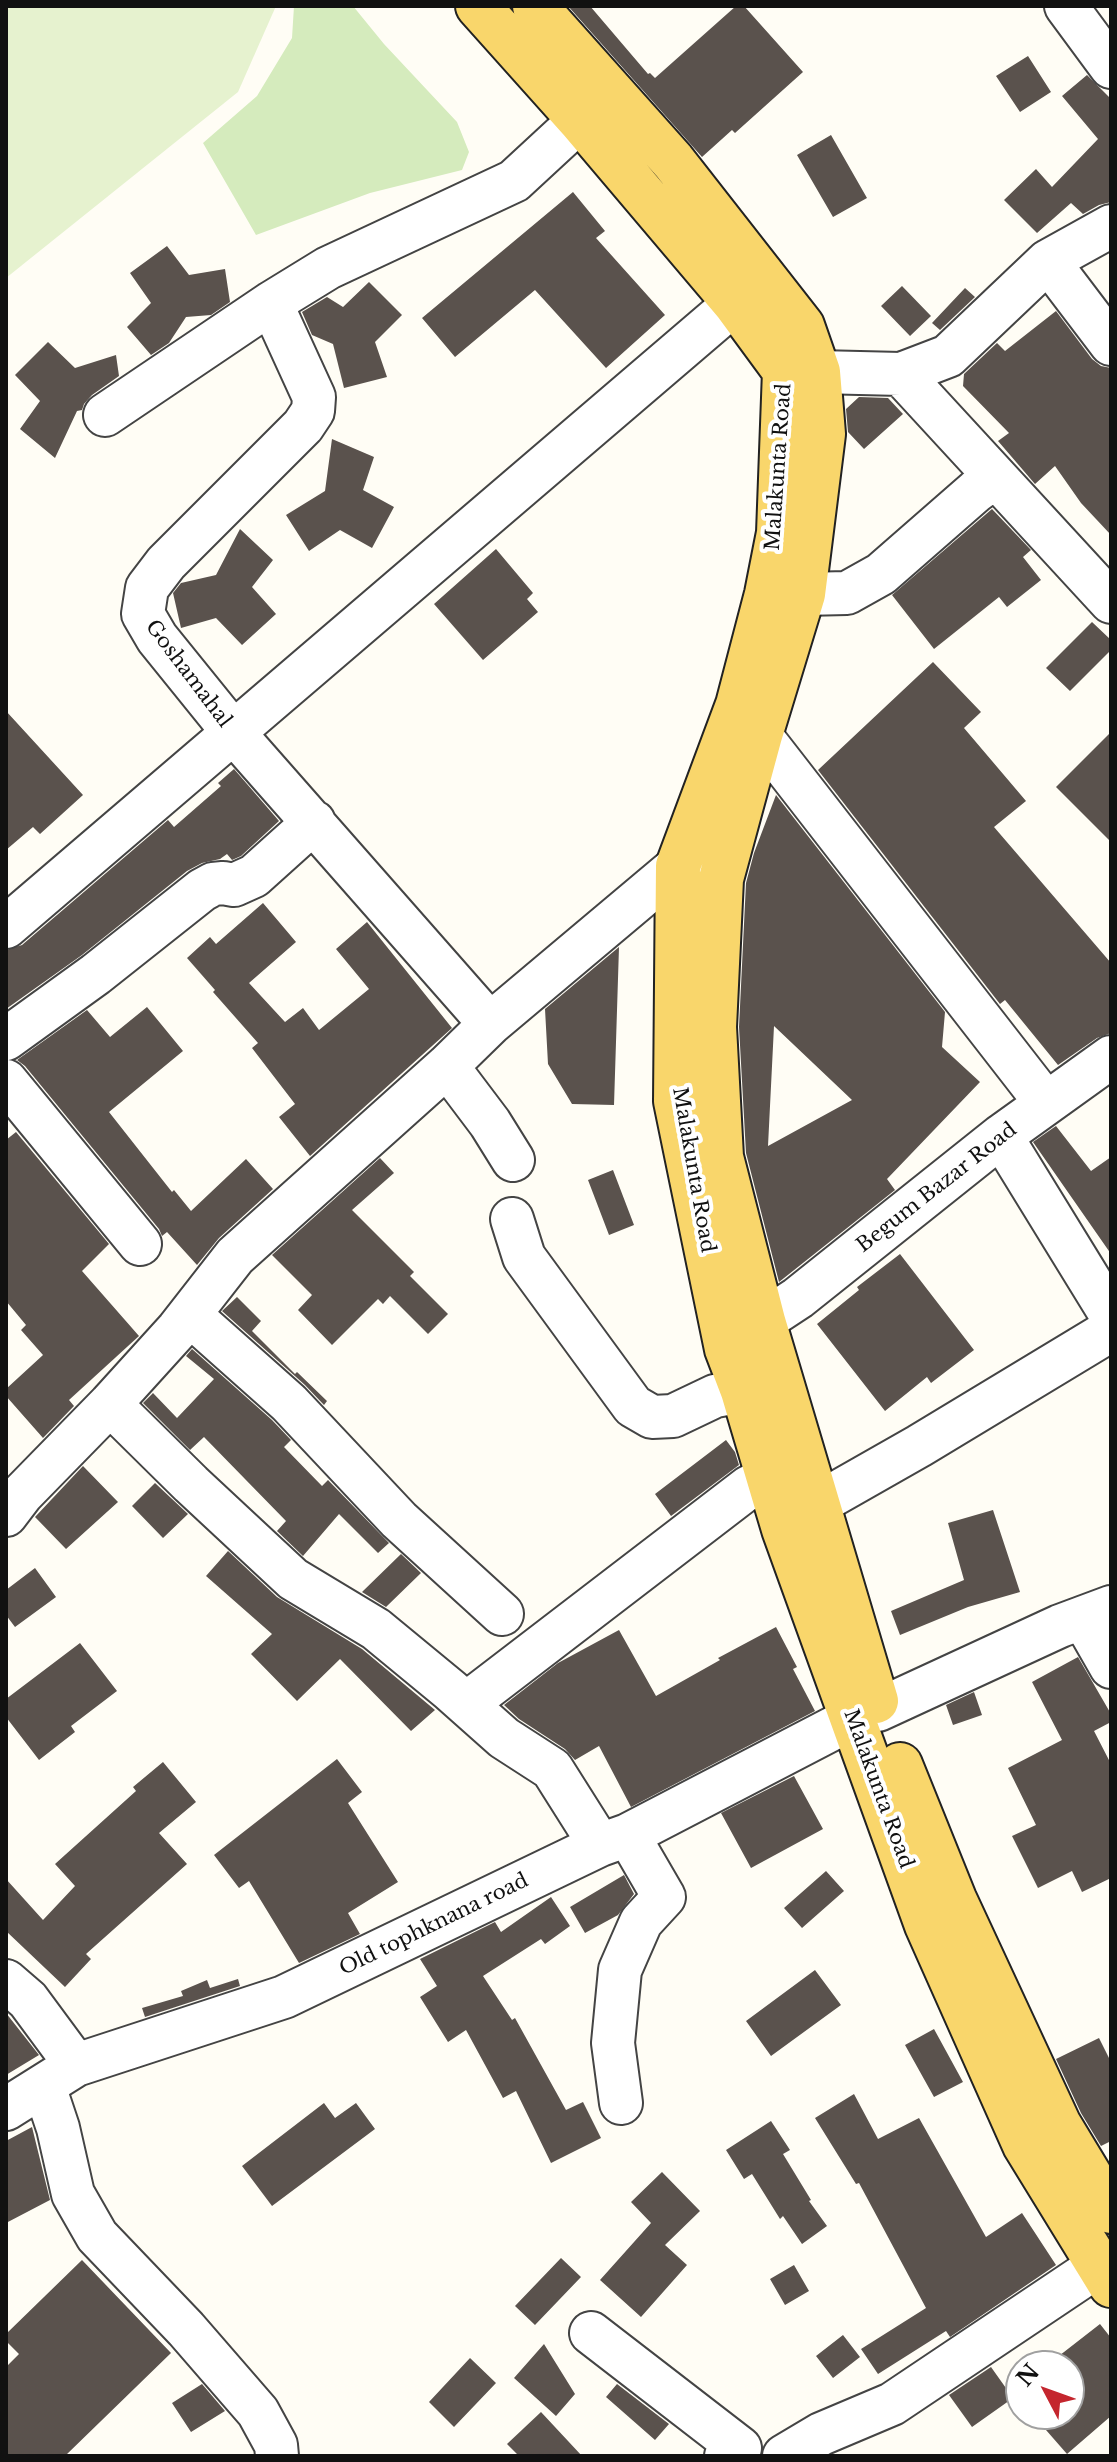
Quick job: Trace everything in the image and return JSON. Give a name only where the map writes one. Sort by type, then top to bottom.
[{"type":"main road","name":"Malakunta Road","points":[[478,6],[580,120],[735,303],[785,371],[794,535],[767,594],[738,705],[678,866],[676,1101],[744,1329],[743,1391],[784,1529],[866,1714],[927,1925],[1025,2145],[1104,2276]]},
{"type":"main road","points":[[535,6],[673,161],[802,326],[818,372],[823,434],[794,535],[803,594],[721,879],[714,1027],[721,1157],[744,1329],[817,1504],[866,1714],[1052,2111],[1111,2211]]},
{"type":"street","points":[[1066,6],[1111,67]]},
{"type":"street","points":[[105,415],[328,268],[514,181],[580,120]]},
{"type":"street","points":[[818,372],[901,374],[948,356],[1048,261],[1111,226]]},
{"type":"street","points":[[1048,261],[1111,344]]},
{"type":"street","name":"Goshamahal","points":[[271,303],[314,397],[313,411],[303,426],[166,563],[147,588],[143,614],[157,638],[233,732],[490,1024]]},
{"type":"street","points":[[10,917],[233,732],[735,303]]},
{"type":"street","points":[[901,374],[1110,599]]},
{"type":"street","points":[[803,594],[847,593],[881,574],[995,477]]},
{"type":"street","points":[[760,735],[1046,1103]]},
{"type":"street","points":[[6,1039],[96,974],[202,890],[213,884],[234,885],[254,876],[314,822]]},
{"type":"street","points":[[6,1515],[22,1494],[110,1404],[190,1315],[235,1256],[490,1024],[678,866],[728,854]]},
{"type":"street","name":"Begum Bazar Road","points":[[744,1329],[798,1298],[1001,1136],[1111,1057]]},
{"type":"street","points":[[447,1066],[490,1123],[513,1160]]},
{"type":"street","points":[[6,1081],[140,1244]]},
{"type":"street","points":[[1001,1136],[1111,1315]]},
{"type":"street","points":[[512,1219],[524,1257],[633,1406],[652,1417],[673,1416],[715,1396],[743,1391]]},
{"type":"street","points":[[190,1315],[289,1403],[399,1520],[502,1614]]},
{"type":"street","points":[[817,1504],[1111,1330]]},
{"type":"street","points":[[110,1404],[293,1579],[376,1629],[504,1738],[552,1769],[664,1897],[641,1922],[620,1970],[613,2043],[621,2103]]},
{"type":"street","points":[[466,1704],[749,1487],[769,1477]]},
{"type":"street","points":[[1097,1612],[1111,1667]]},
{"type":"street","name":"Old tophknana road","points":[[6,2109],[60,2076],[284,1997],[614,1840],[866,1714],[1097,1612]]},
{"type":"street","points":[[6,1981],[28,2000],[60,2076],[58,2128],[73,2194],[97,2236],[186,2329],[258,2412],[276,2445],[277,2456]]},
{"type":"street","points":[[784,2456],[821,2434],[892,2404],[1104,2276]]},
{"type":"street","points":[[591,2333],[738,2453]]},
{"type":"green space","points":[[6,6],[276,6],[238,92],[6,278]]},
{"type":"green space","points":[[294,6],[353,6],[457,122],[469,152],[462,170],[370,193],[256,235],[203,143],[257,96],[292,38]]},
{"type":"building","points":[[568,6],[590,6],[648,74],[655,78],[736,6],[744,6],[803,72],[735,133],[732,130],[702,157]]},
{"type":"building","points":[[1028,56],[1051,92],[1020,112],[996,76]]},
{"type":"building","points":[[1087,75],[1111,99],[1111,202],[1083,214],[1071,203],[1037,233],[1004,200],[1036,169],[1052,187],[1098,139],[1062,96]]},
{"type":"building","points":[[831,135],[867,198],[833,217],[797,155]]},
{"type":"building","points":[[573,192],[605,231],[596,238],[665,315],[606,368],[535,290],[455,357],[422,318]]},
{"type":"building","points":[[167,246],[189,275],[225,269],[230,302],[211,315],[186,317],[169,343],[151,355],[127,327],[151,303],[130,273]]},
{"type":"building","points":[[369,282],[402,315],[375,342],[387,377],[344,388],[333,344],[312,335],[302,312],[327,297],[343,307]]},
{"type":"building","points":[[902,286],[931,316],[910,336],[881,306]]},
{"type":"building","points":[[965,288],[975,297],[940,330],[932,323]]},
{"type":"building","points":[[1056,311],[1092,359],[1101,366],[1111,368],[1111,535],[1081,503],[1055,466],[1035,484],[998,441],[1009,433],[963,386],[964,374],[997,343],[1005,351]]},
{"type":"building","points":[[48,342],[75,368],[116,355],[119,376],[92,395],[82,410],[77,411],[55,458],[20,429],[40,401],[15,375]]},
{"type":"building","points":[[859,397],[888,398],[903,414],[864,449],[848,432],[846,409]]},
{"type":"building","points":[[332,439],[374,457],[363,490],[394,507],[372,548],[340,530],[309,551],[286,515],[325,491]]},
{"type":"building","points":[[992,509],[1031,550],[1023,557],[1041,580],[1007,607],[999,597],[934,649],[892,595]]},
{"type":"building","points":[[240,529],[273,560],[252,587],[276,614],[242,645],[216,618],[181,628],[173,593],[181,583],[216,575]]},
{"type":"building","points":[[496,549],[533,593],[527,599],[538,612],[483,660],[434,604]]},
{"type":"building","points":[[1092,622],[1111,640],[1111,650],[1070,691],[1046,668]]},
{"type":"building","points":[[933,662],[981,712],[964,728],[1026,801],[994,827],[1111,963],[1111,1033],[1097,1038],[1058,1065],[1005,1000],[1000,1004],[818,770]]},
{"type":"building","points":[[6,711],[83,795],[40,834],[33,827],[6,850]]},
{"type":"building","points":[[1111,732],[1111,842],[1056,787]]},
{"type":"building","points":[[234,769],[279,821],[241,856],[232,860],[227,854],[187,871],[82,955],[6,1009],[6,950],[22,945],[168,820],[174,827],[221,786],[218,783]]},
{"type":"building","points":[[776,795],[945,1012],[942,1047],[980,1082],[887,1179],[895,1190],[779,1282],[746,1153],[739,1027],[746,883]],"holes":[[[774,1026],[852,1100],[768,1146]]]},
{"type":"building","points":[[263,903],[296,942],[249,983],[285,1022],[303,1008],[319,1030],[369,989],[336,949],[367,922],[452,1028],[310,1156],[279,1117],[295,1104],[252,1048],[258,1043],[187,958],[210,937],[216,944]]},
{"type":"building","points":[[619,947],[614,1105],[572,1104],[548,1064],[545,1009]]},
{"type":"building","points":[[147,1007],[183,1051],[109,1112],[172,1192],[174,1190],[191,1211],[246,1159],[273,1189],[219,1238],[197,1265],[167,1232],[162,1236],[17,1060],[87,1010],[110,1037]]},
{"type":"building","points":[[1056,1126],[1091,1171],[1111,1157],[1111,1254],[1033,1142]]},
{"type":"building","points":[[16,1132],[109,1244],[82,1271],[139,1336],[69,1400],[74,1406],[43,1438],[6,1396],[6,1389],[43,1355],[21,1330],[26,1325],[6,1301],[6,1140]]},
{"type":"building","points":[[380,1158],[394,1173],[352,1210],[414,1272],[410,1276],[448,1314],[428,1334],[390,1296],[383,1304],[378,1299],[332,1345],[298,1310],[312,1295],[272,1255]]},
{"type":"building","points":[[613,1170],[634,1225],[609,1235],[588,1180]]},
{"type":"building","points":[[900,1254],[974,1350],[931,1383],[927,1377],[885,1411],[817,1324],[859,1290],[857,1287]]},
{"type":"building","points":[[237,1297],[261,1321],[252,1331],[327,1401],[324,1405],[222,1311]]},
{"type":"building","points":[[192,1349],[291,1440],[284,1447],[322,1486],[328,1480],[389,1543],[378,1553],[339,1514],[303,1556],[277,1531],[286,1521],[204,1437],[190,1450],[143,1403],[153,1393],[177,1418],[214,1379],[186,1356]]},
{"type":"building","points":[[726,1440],[735,1452],[739,1465],[671,1516],[655,1494]]},
{"type":"building","points":[[83,1466],[118,1502],[66,1549],[35,1517]]},
{"type":"building","points":[[155,1483],[188,1514],[163,1538],[132,1506]]},
{"type":"building","points":[[993,1510],[1020,1592],[968,1607],[900,1635],[891,1611],[964,1580],[948,1523]]},
{"type":"building","points":[[228,1551],[277,1597],[362,1649],[435,1710],[411,1731],[340,1659],[297,1701],[251,1654],[272,1634],[206,1576]]},
{"type":"building","points":[[401,1554],[421,1573],[386,1607],[362,1592]]},
{"type":"building","points":[[35,1568],[56,1597],[15,1627],[6,1615],[6,1590]]},
{"type":"building","points":[[776,1627],[815,1711],[631,1807],[599,1746],[575,1760],[565,1749],[519,1719],[504,1705],[558,1663],[619,1630],[656,1696]]},
{"type":"building","points":[[80,1643],[117,1691],[71,1726],[75,1732],[39,1760],[6,1717],[6,1699]]},
{"type":"building","points":[[1078,1657],[1111,1714],[1111,1722],[1094,1731],[1111,1764],[1111,1878],[1082,1892],[1072,1871],[1038,1888],[1012,1836],[1036,1825],[1008,1768],[1062,1740],[1032,1682]]},
{"type":"building","points":[[974,1692],[982,1715],[953,1725],[946,1705]]},
{"type":"building","points":[[337,1759],[362,1792],[348,1803],[398,1882],[348,1913],[360,1934],[299,1963],[249,1881],[239,1888],[214,1855]]},
{"type":"building","points":[[163,1762],[196,1802],[159,1833],[187,1864],[86,1954],[91,1959],[65,1987],[6,1931],[6,1879],[43,1920],[75,1886],[55,1864],[136,1791],[133,1787]]},
{"type":"building","points":[[794,1776],[823,1829],[751,1868],[721,1813]]},
{"type":"building","points":[[826,1871],[844,1891],[802,1928],[784,1908]]},
{"type":"building","points":[[624,1875],[634,1894],[618,1915],[585,1933],[570,1907]]},
{"type":"building","points":[[551,1897],[570,1926],[545,1944],[541,1939],[483,1976],[512,2020],[515,2018],[566,2110],[583,2102],[601,2138],[551,2163],[516,2091],[503,2098],[466,2030],[448,2042],[420,1997],[437,1986],[420,1959],[495,1922],[501,1932]]},
{"type":"building","points":[[815,1970],[841,2005],[771,2056],[746,2021]]},
{"type":"building","points":[[238,1979],[240,1986],[145,2017],[142,2008],[183,1996],[181,1991],[207,1980],[210,1988]]},
{"type":"building","points":[[6,2013],[39,2055],[6,2075]]},
{"type":"building","points":[[934,2029],[963,2082],[934,2097],[905,2045]]},
{"type":"building","points":[[1099,2038],[1111,2062],[1111,2141],[1101,2146],[1081,2113],[1056,2059]]},
{"type":"building","points":[[854,2094],[878,2139],[919,2118],[986,2237],[1022,2213],[1056,2265],[950,2337],[946,2331],[878,2374],[861,2349],[926,2308],[859,2183],[856,2184],[815,2118]]},
{"type":"building","points":[[324,2103],[335,2118],[356,2103],[375,2129],[272,2206],[242,2166]]},
{"type":"building","points":[[771,2121],[790,2150],[783,2154],[827,2226],[802,2244],[783,2216],[780,2219],[752,2174],[744,2179],[726,2150]]},
{"type":"building","points":[[32,2127],[50,2200],[6,2223],[6,2141]]},
{"type":"building","points":[[662,2172],[700,2211],[665,2245],[687,2265],[641,2317],[600,2280],[651,2223],[631,2202]]},
{"type":"building","points":[[561,2258],[581,2277],[535,2325],[515,2306]]},
{"type":"building","points":[[82,2260],[171,2353],[65,2456],[6,2456],[6,2367],[19,2354],[6,2341],[6,2334]]},
{"type":"building","points":[[794,2265],[809,2291],[785,2305],[770,2279]]},
{"type":"building","points":[[1100,2324],[1111,2338],[1111,2416],[1067,2454],[1046,2430],[1085,2430],[1085,2350],[1067,2350]]},
{"type":"building","points":[[843,2335],[860,2357],[833,2378],[816,2356]]},
{"type":"building","points":[[544,2344],[575,2394],[556,2416],[514,2378]]},
{"type":"building","points":[[470,2358],[496,2383],[454,2427],[429,2402]]},
{"type":"building","points":[[991,2367],[1005,2387],[1005,2404],[972,2427],[949,2395]]},
{"type":"building","points":[[202,2384],[225,2411],[191,2432],[172,2403]]},
{"type":"building","points":[[617,2384],[669,2424],[655,2440],[606,2397]]},
{"type":"building","points":[[541,2412],[582,2456],[519,2456],[507,2444]]}]
